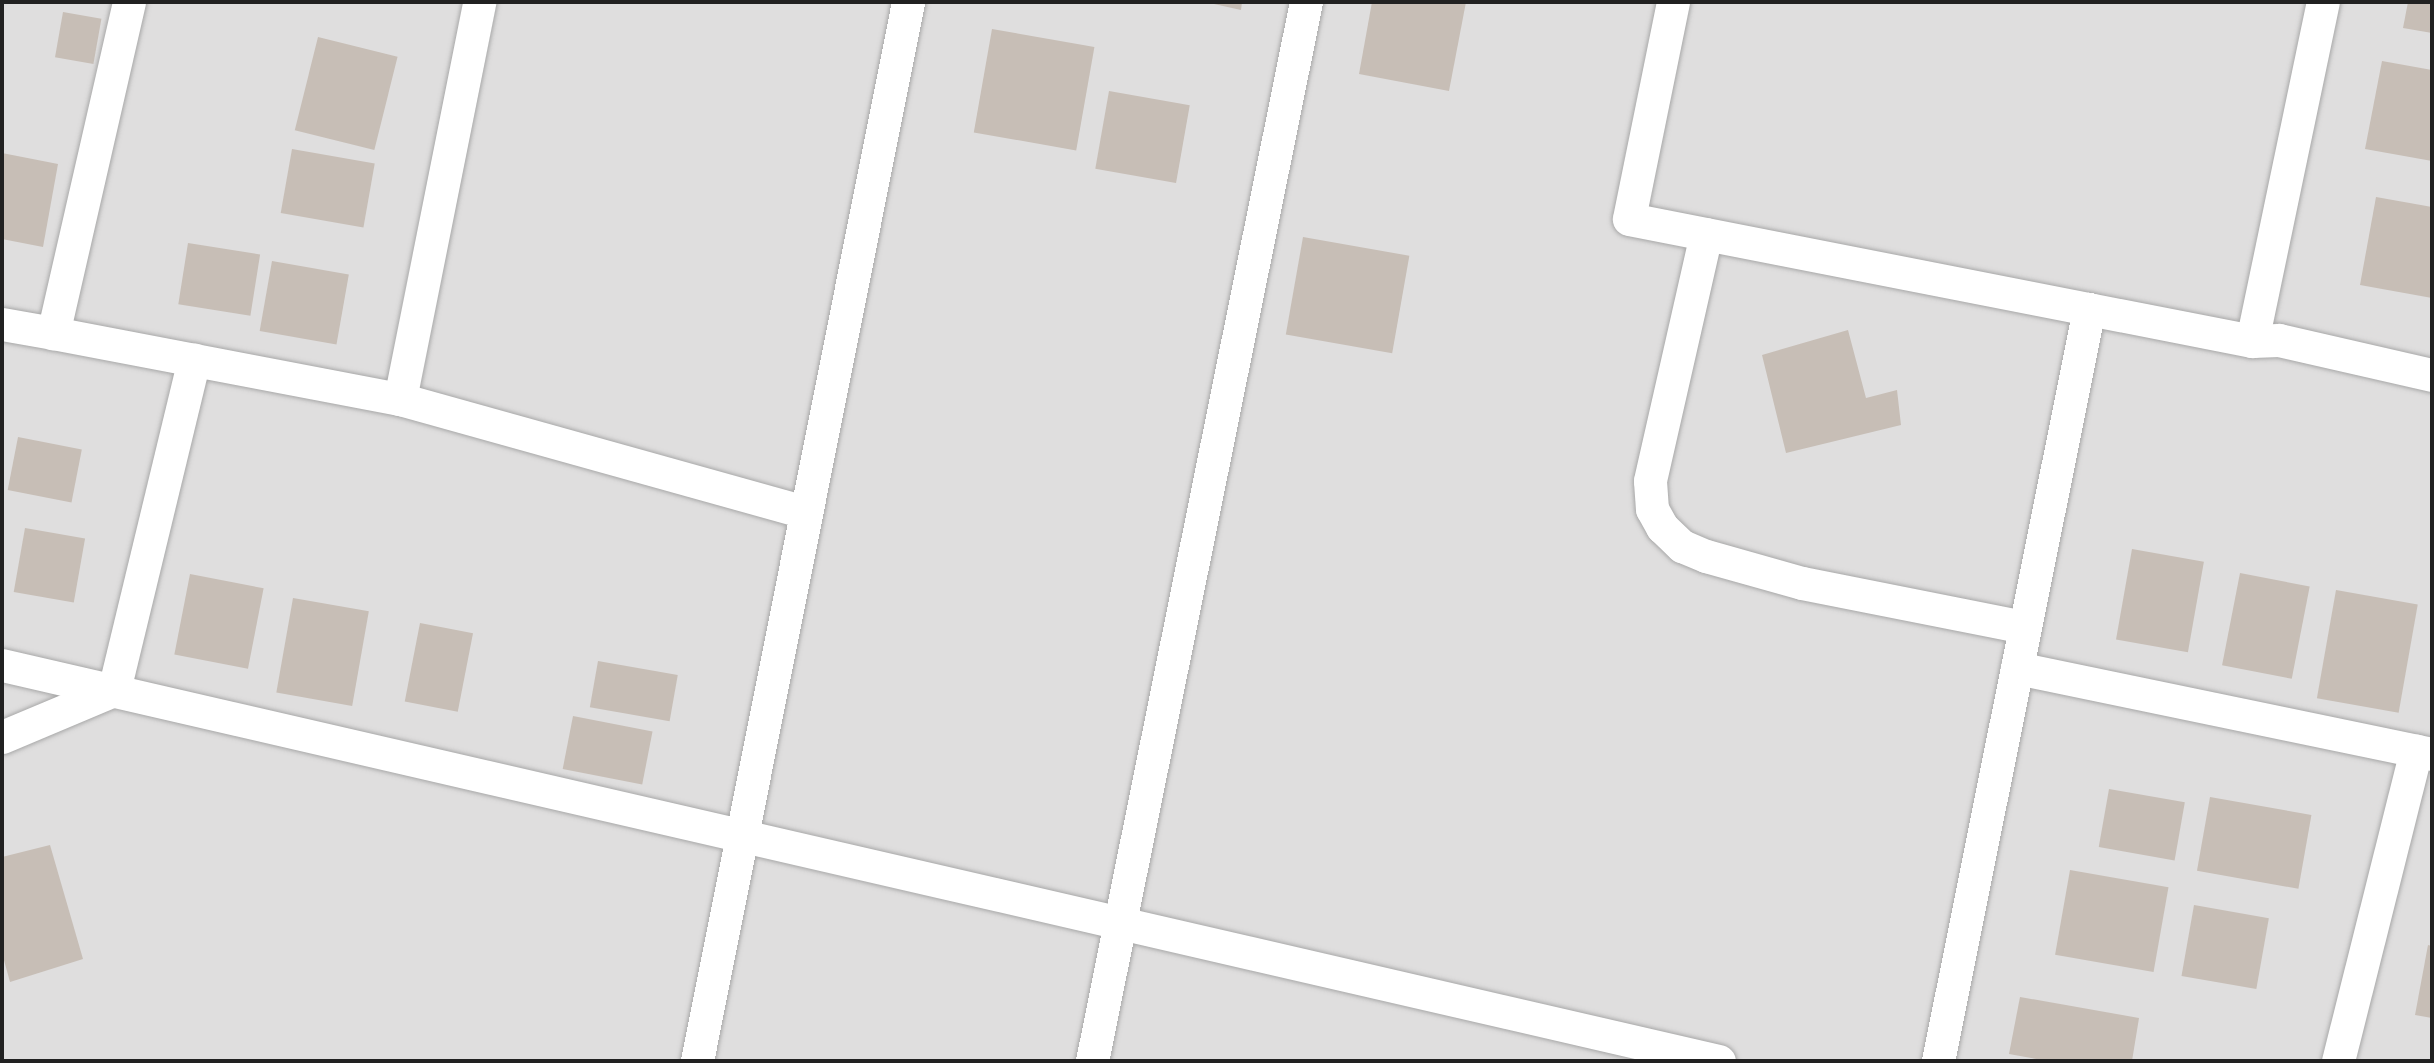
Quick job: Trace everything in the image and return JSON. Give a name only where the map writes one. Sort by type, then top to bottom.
[{"type":"street","points":[[53,333],[129,2]]},
{"type":"street","points":[[400,399],[479,2]]},
{"type":"street","points":[[696,1061],[908,2]]},
{"type":"street","points":[[1093,1061],[1306,2]]},
{"type":"street","points":[[1673,2],[1629,219],[2252,341],[2279,340],[2432,375]]},
{"type":"street","points":[[2252,341],[2323,2]]},
{"type":"street","points":[[1706,234],[1650,481],[1652,509],[1662,527],[1682,546],[1706,556],[1801,583],[2025,626]]},
{"type":"street","points":[[1938,1061],[2089,309]]},
{"type":"street","points":[[2,324],[400,399],[806,512]]},
{"type":"street","points":[[114,690],[194,360]]},
{"type":"street","points":[[2,665],[1720,1061]]},
{"type":"street","points":[[2017,668],[2424,753],[2338,1061]]},
{"type":"street","points":[[2,737],[114,690]]},
{"type":"shaded area","points":[[2,2],[2432,2],[2432,1061],[2,1061]]},
{"type":"building","points":[[1205,2],[1242,2],[1241,10]]},
{"type":"building","points":[[1372,2],[1466,2],[1449,91],[1359,74]]},
{"type":"building","points":[[2408,2],[2432,2],[2432,33],[2403,28]]},
{"type":"building","points":[[63,12],[101,19],[93,64],[55,57]]},
{"type":"building","points":[[992,29],[1094,47],[1076,150],[974,132]]},
{"type":"building","points":[[318,37],[398,57],[374,150],[295,130]]},
{"type":"building","points":[[2382,61],[2432,70],[2432,161],[2365,149]]},
{"type":"building","points":[[1109,91],[1190,105],[1176,183],[1095,169]]},
{"type":"building","points":[[292,149],[375,164],[363,228],[281,213]]},
{"type":"building","points":[[2,153],[58,164],[43,247],[2,239]]},
{"type":"building","points":[[2376,197],[2432,207],[2432,298],[2360,285]]},
{"type":"building","points":[[1303,237],[1409,256],[1392,353],[1286,334]]},
{"type":"building","points":[[188,243],[260,254],[250,316],[178,304]]},
{"type":"building","points":[[272,261],[349,275],[336,344],[260,331]]},
{"type":"building","points":[[1848,330],[1866,398],[1897,390],[1901,425],[1786,453],[1762,355]]},
{"type":"building","points":[[18,437],[82,449],[72,502],[8,490]]},
{"type":"building","points":[[25,528],[85,539],[74,603],[14,592]]},
{"type":"building","points":[[2132,549],[2204,562],[2188,652],[2116,640]]},
{"type":"building","points":[[2240,573],[2310,587],[2292,679],[2222,665]]},
{"type":"building","points":[[190,574],[264,588],[248,669],[174,654]]},
{"type":"building","points":[[2336,590],[2418,604],[2399,713],[2317,698]]},
{"type":"building","points":[[293,598],[369,611],[352,706],[276,693]]},
{"type":"building","points":[[420,623],[473,633],[458,712],[405,702]]},
{"type":"building","points":[[598,661],[678,675],[670,721],[590,707]]},
{"type":"building","points":[[573,716],[653,731],[642,784],[563,769]]},
{"type":"building","points":[[2109,789],[2185,802],[2175,860],[2099,847]]},
{"type":"building","points":[[2210,797],[2311,815],[2298,889],[2197,871]]},
{"type":"building","points":[[50,845],[83,959],[10,982],[2,953],[2,857]]},
{"type":"building","points":[[2070,870],[2168,887],[2154,972],[2055,955]]},
{"type":"building","points":[[2194,905],[2269,918],[2256,989],[2181,976]]},
{"type":"building","points":[[2428,945],[2432,946],[2432,1018],[2415,1015]]},
{"type":"building","points":[[2020,997],[2139,1018],[2132,1061],[2048,1061],[2009,1054]]}]
